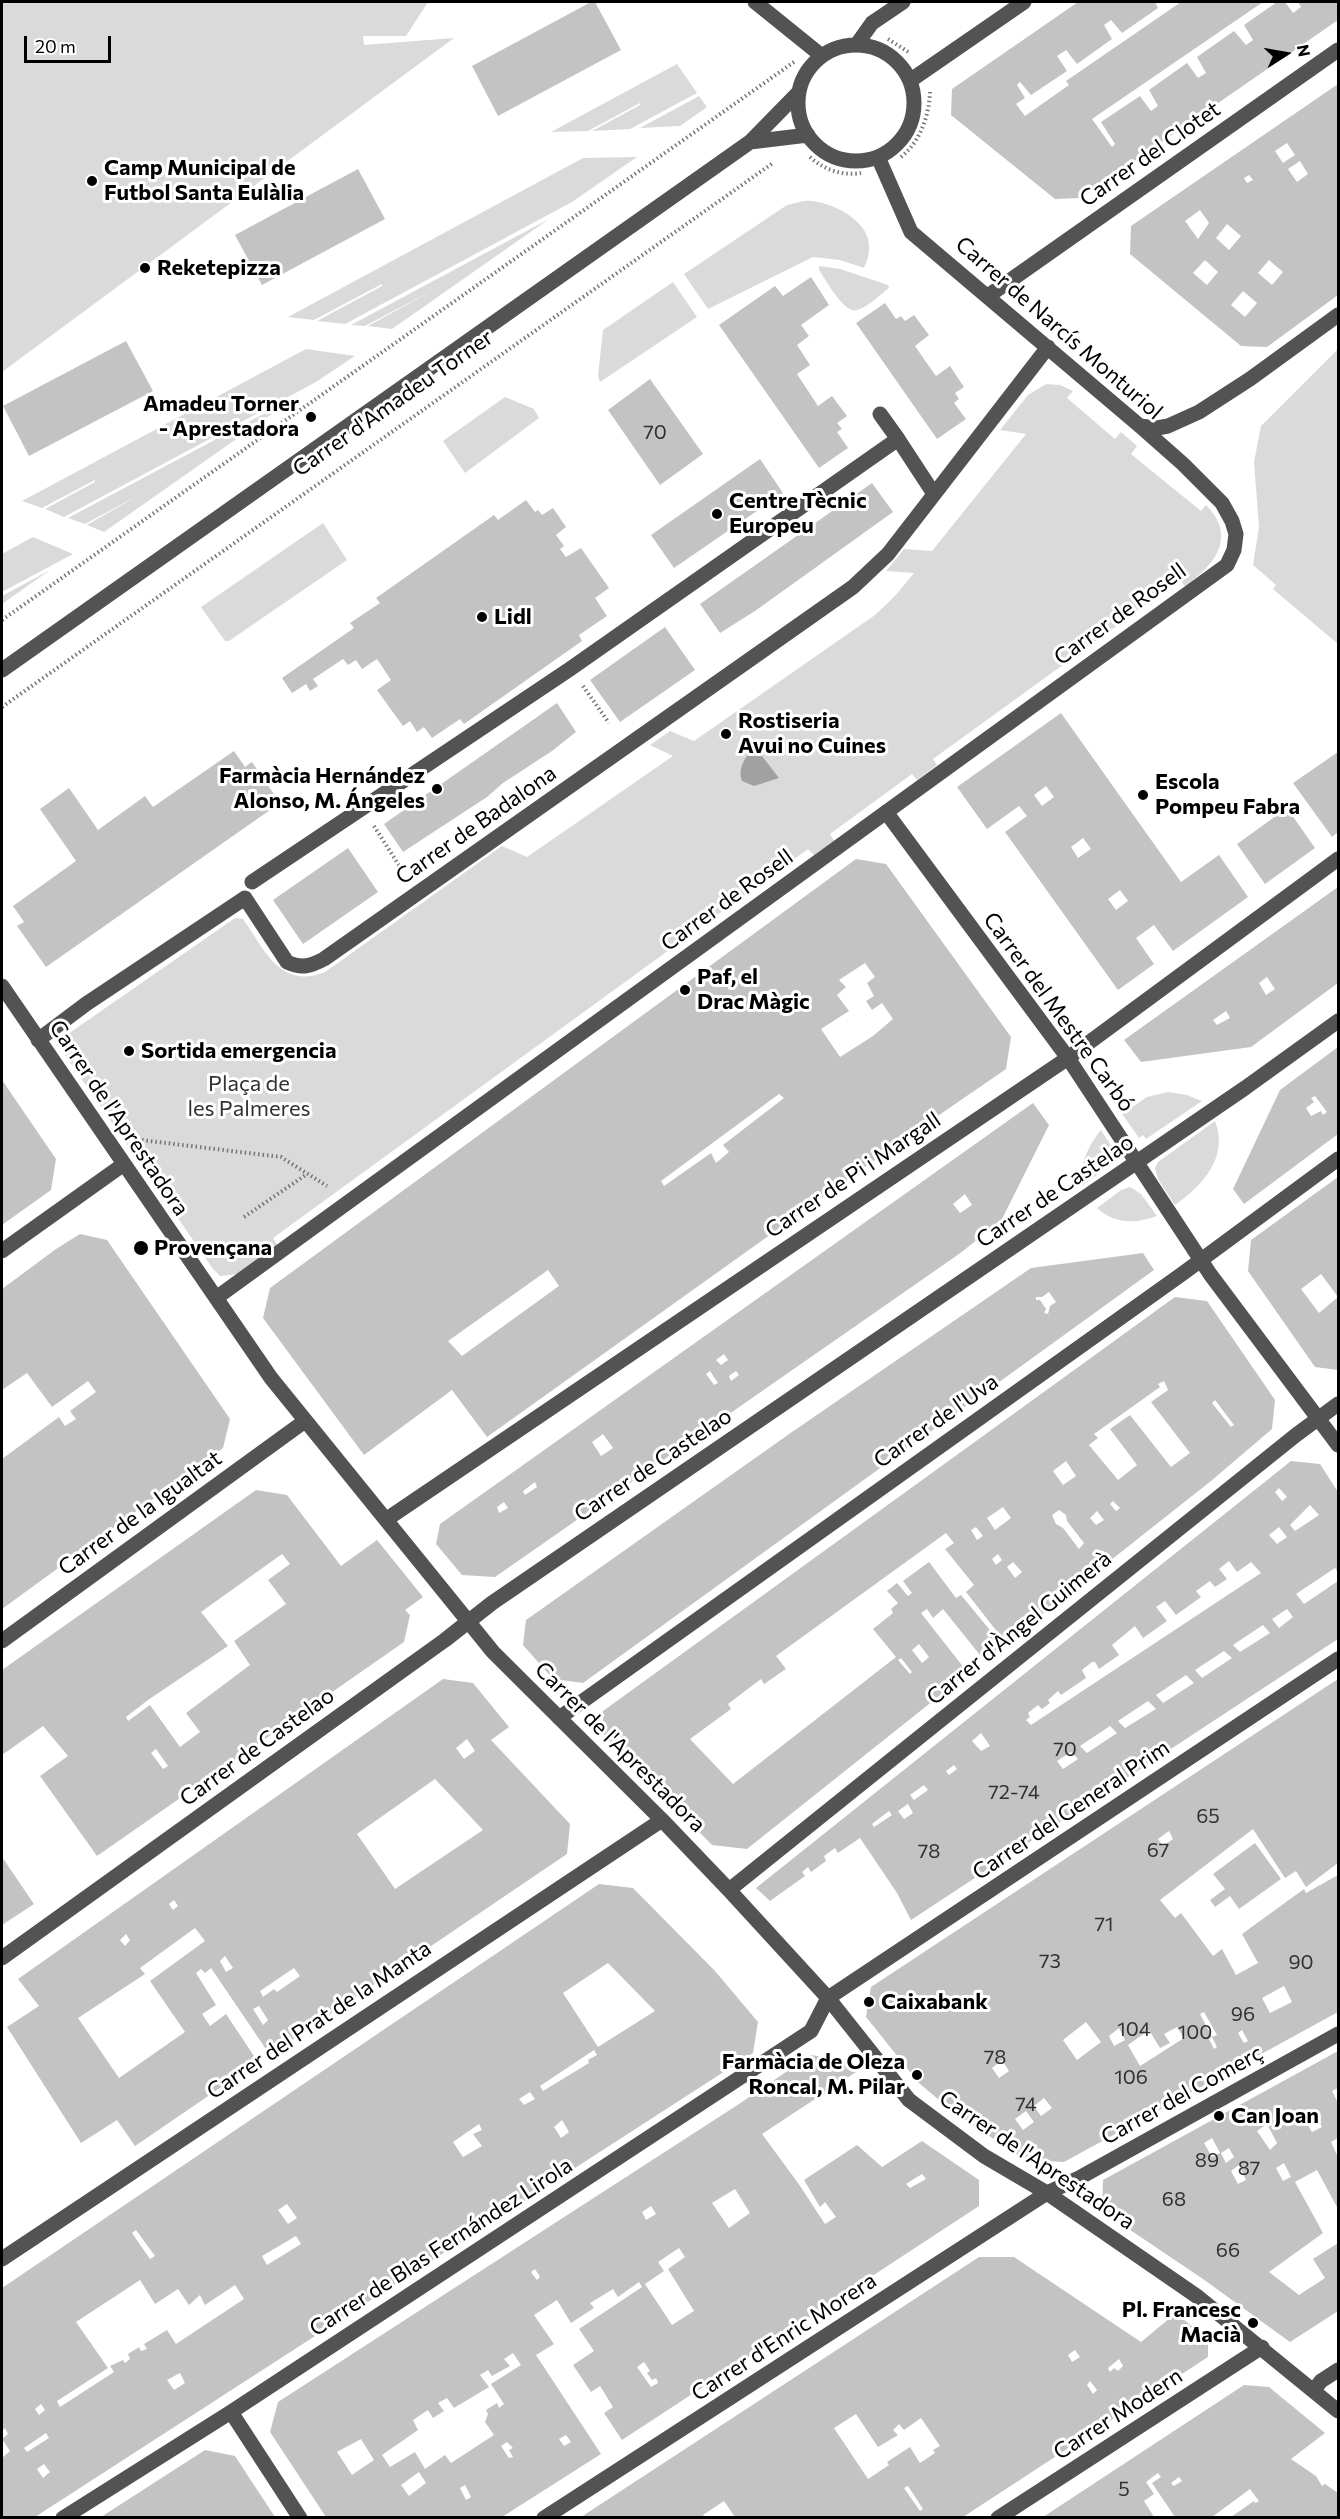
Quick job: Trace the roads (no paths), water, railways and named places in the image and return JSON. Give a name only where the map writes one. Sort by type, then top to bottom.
[{"type":"street","points":[[755,2],[822,56]]},
{"type":"street","points":[[857,45],[872,23],[903,2]]},
{"type":"street","points":[[910,80],[1024,2]]},
{"type":"street","points":[[857,45],[870,46],[884,52],[900,65],[910,80],[915,100],[912,118],[898,144],[878,157],[863,161],[848,161],[819,148],[808,135],[801,123],[799,92],[804,78],[822,56],[846,46],[857,45]]},
{"type":"street","name":"Carrer del Clotet","points":[[988,296],[1338,50]]},
{"type":"street","name":"Carrer d'Amadeu Torner","points":[[2,670],[750,142],[799,92]]},
{"type":"street","name":"Carrer d'Amadeu Torner","points":[[750,142],[808,135]]},
{"type":"street","name":"Carrer de Narcís Monturiol","points":[[878,157],[911,232],[1183,464],[1222,503],[1233,521]]},
{"type":"street","points":[[1140,426],[1157,428],[1168,426],[1198,412],[1250,379],[1338,315]]},
{"type":"street","name":"Carrer de Badalona","points":[[38,1040],[86,1004],[245,898],[288,962],[296,966],[308,967],[324,959],[853,586],[888,554],[1048,347]]},
{"type":"street","points":[[880,414],[934,494]]},
{"type":"street","points":[[252,882],[570,669],[898,439]]},
{"type":"street","name":"Carrer de Rosell","points":[[216,1298],[1227,565],[1234,550],[1236,534],[1233,521]]},
{"type":"street","name":"Carrer del Mestre Carbó","points":[[886,812],[1068,1058],[1200,1260],[1338,1445]]},
{"type":"street","name":"Carrer de Pi i Margall","points":[[387,1519],[1068,1058],[1338,860]]},
{"type":"street","name":"Carrer de l'Aprestadora","points":[[2,986],[271,1378],[493,1652],[729,1890],[828,1998],[909,2100],[984,2156],[1047,2193],[1198,2297],[1338,2411]]},
{"type":"street","name":"Carrer de Castelao","points":[[2,1958],[492,1603],[1245,1088],[1338,1021]]},
{"type":"street","name":"Carrer de l'Uva","points":[[559,1718],[1338,1159]]},
{"type":"street","points":[[2,1251],[124,1164]]},
{"type":"street","name":"Carrer d'Àngel Guimerà","points":[[729,1890],[1338,1404]]},
{"type":"street","name":"Carrer de la Igualtat","points":[[2,1641],[305,1421]]},
{"type":"street","name":"Carrer del General Prim","points":[[828,1998],[1338,1659]]},
{"type":"street","name":"Carrer del Prat de la Manta","points":[[2,2259],[662,1820]]},
{"type":"street","name":"Carrer de Blas Fernández Lirola","points":[[63,2517],[231,2412],[811,2031],[828,1998]]},
{"type":"street","name":"Carrer del Comerç","points":[[1047,2193],[1079,2178],[1338,2034]]},
{"type":"street","name":"Carrer d'Enric Morera","points":[[544,2517],[1047,2193]]},
{"type":"street","name":"Carrer Modern","points":[[998,2517],[1262,2347]]},
{"type":"street","points":[[1314,2390],[1321,2381],[1338,2370]]},
{"type":"street","points":[[231,2412],[300,2517]]},
{"type":"place","name":"Camp Municipal de Futbol Santa Eulàlia","points":[[92,181]]},
{"type":"place","name":"Reketepizza","points":[[145,268]]},
{"type":"place","name":"Amadeu Torner - Aprestadora","points":[[311,417]]},
{"type":"place","name":"Centre Tècnic Europeu","points":[[717,514]]},
{"type":"place","name":"Lidl","points":[[482,617]]},
{"type":"place","name":"Rostiseria Avui no Cuines","points":[[726,734]]},
{"type":"place","name":"Farmàcia Hernández Alonso, M. Ángeles","points":[[437,789]]},
{"type":"place","name":"Escola Pompeu Fabra","points":[[1143,795]]},
{"type":"place","name":"Paf, el Drac Màgic","points":[[685,990]]},
{"type":"place","name":"Sortida emergencia","points":[[129,1051]]},
{"type":"place","name":"Provençana","points":[[141,1248]]},
{"type":"place","name":"Caixabank","points":[[869,2002]]},
{"type":"place","name":"Farmàcia de Oleza Roncal, M. Pilar","points":[[917,2075]]},
{"type":"place","name":"Can Joan","points":[[1219,2116]]},
{"type":"place","name":"Pl. Francesc Macià","points":[[1253,2323]]},
{"type":"park label","name":"Plaça de les Palmeres","points":[[249,1096]]}]
